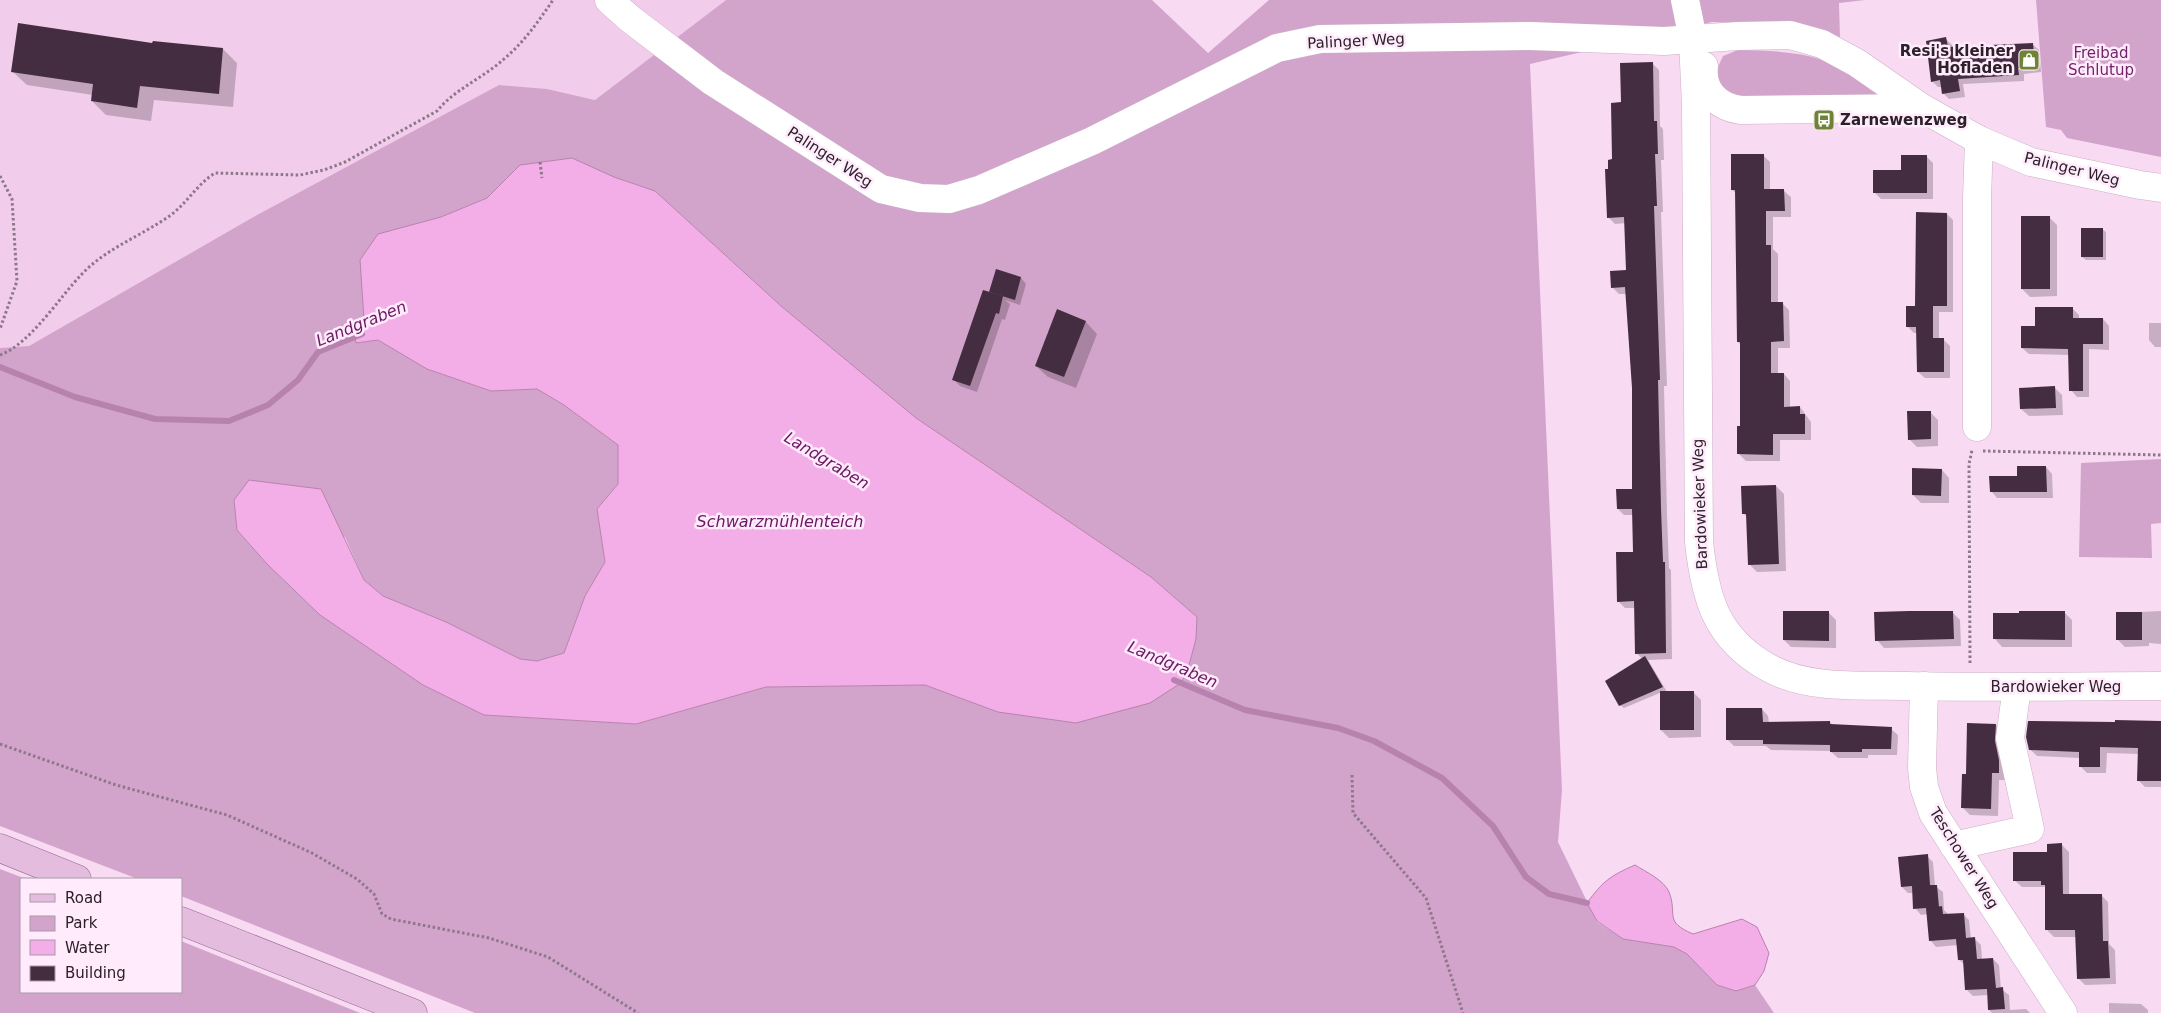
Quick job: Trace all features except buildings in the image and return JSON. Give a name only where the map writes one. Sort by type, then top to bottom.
[{"type":"main road","points":[[0,848],[74,878]]},
{"type":"main road","points":[[182,921],[413,1013]]},
{"type":"street","name":"Palinger Weg","points":[[609,0],[629,18],[713,82],[881,189],[930,198],[949,199],[980,190],[1092,141],[1277,48],[1320,39],[1531,36],[1664,41],[1790,35],[1822,44],[1857,63],[1922,108],[1979,140],[2031,162],[2140,186],[2161,188]]},
{"type":"street","name":"Bardowieker Weg","points":[[1685,0],[1693,39],[1696,106],[1699,542],[1702,574],[1710,602],[1722,625],[1736,644],[1770,669],[1809,682],[1970,687],[2161,686]]},
{"type":"street","points":[[1738,36],[1725,39],[1714,46],[1707,56],[1703,68],[1704,81],[1709,93],[1717,102],[1728,108],[1741,110],[1922,108]]},
{"type":"street","points":[[1975,439],[1979,140]]},
{"type":"street","name":"Teschower Weg","points":[[1924,686],[1922,768],[1924,787],[1933,813],[2063,1013]]},
{"type":"street","points":[[1954,846],[2030,829],[2010,738],[2017,687]]},
{"type":"path","points":[[0,355],[8,352],[36,327],[82,273],[119,246],[169,217],[209,176],[215,173],[300,175],[324,170],[345,162],[437,111],[445,101],[503,60],[530,34],[553,0]]},
{"type":"path","points":[[540,162],[542,178]]},
{"type":"path","points":[[0,176],[12,199],[17,281],[0,329]]},
{"type":"path","points":[[1970,687],[1969,464],[1975,439],[2161,455]]},
{"type":"path","points":[[0,744],[116,785],[226,815],[312,853],[356,879],[374,894],[382,914],[391,919],[489,938],[548,957],[638,1013]]},
{"type":"path","points":[[1352,775],[1353,813],[1426,898],[1463,1013]]},
{"type":"shaded area","points":[[0,0],[726,0],[595,100],[547,89],[499,85],[257,215],[29,346],[0,348]]},
{"type":"green space","points":[[726,0],[1152,0],[1208,53],[1269,0],[1865,0],[1839,3],[1840,39],[1780,25],[1712,22],[1530,64],[1562,790],[1558,842],[1597,922],[1623,939],[1674,947],[1687,954],[1717,985],[1736,991],[1755,985],[1774,1013],[475,1013],[182,896],[182,878],[135,878],[0,826],[0,348],[29,346],[257,215],[499,85],[547,89],[595,100]],"holes":[[[614,177],[655,191],[781,306],[916,418],[1151,577],[1197,617],[998,712],[925,685],[766,687],[636,724],[484,715],[423,685],[320,615],[267,564],[237,530],[345,537],[364,580],[383,596],[446,622],[520,659],[537,661],[564,653],[585,596],[605,562],[597,509],[618,484],[618,445],[564,405],[537,389],[491,391],[427,369],[378,340],[357,343],[353,329],[364,320],[441,217],[487,198]]]},
{"type":"green space","name":"Freibad Schlutup","points":[[2036,0],[2161,0],[2161,157],[2067,138],[2061,130],[2046,127]]},
{"type":"green space","points":[[1738,50],[1789,53],[1814,57],[1838,66],[1883,96],[1740,99],[1719,87],[1716,71],[1723,56]]},
{"type":"green space","points":[[2161,459],[2161,523],[2151,524],[2152,558],[2079,557],[2081,463]]},
{"type":"green space","points":[[0,869],[23,878],[20,878],[20,993],[182,993],[182,941],[360,1013],[0,1013]]},
{"type":"water","name":"Schwarzmühlenteich","points":[[572,158],[614,177],[655,191],[781,306],[916,418],[1151,577],[1197,617],[1196,639],[1188,669],[1181,683],[1150,703],[1076,723],[998,712],[925,685],[766,687],[636,724],[484,715],[423,685],[320,615],[267,564],[237,530],[234,500],[249,480],[321,489],[364,580],[383,596],[446,622],[520,659],[537,661],[564,653],[585,596],[605,562],[597,509],[618,484],[618,445],[564,405],[537,389],[491,391],[427,369],[378,340],[356,343],[353,329],[364,320],[360,260],[378,234],[441,217],[487,198],[520,165]]},
{"type":"water","points":[[1635,865],[1667,888],[1675,921],[1693,934],[1742,919],[1757,927],[1769,953],[1764,971],[1755,985],[1736,991],[1717,985],[1687,954],[1674,947],[1623,939],[1597,921],[1587,903],[1608,880],[1619,872]]},
{"type":"waterway","name":"Landgraben","points":[[0,367],[75,397],[155,419],[229,421],[268,405],[298,380],[318,352],[362,334]]},
{"type":"waterway","name":"Landgraben","points":[[1174,680],[1245,710],[1338,728],[1374,741],[1442,778],[1493,826],[1526,877],[1549,894],[1587,903]]},
{"type":"place","name":"Resi's kleiner Hofladen","points":[[2029,60]]},
{"type":"place","name":"Zarnewenzweg","points":[[1824,120]]}]
